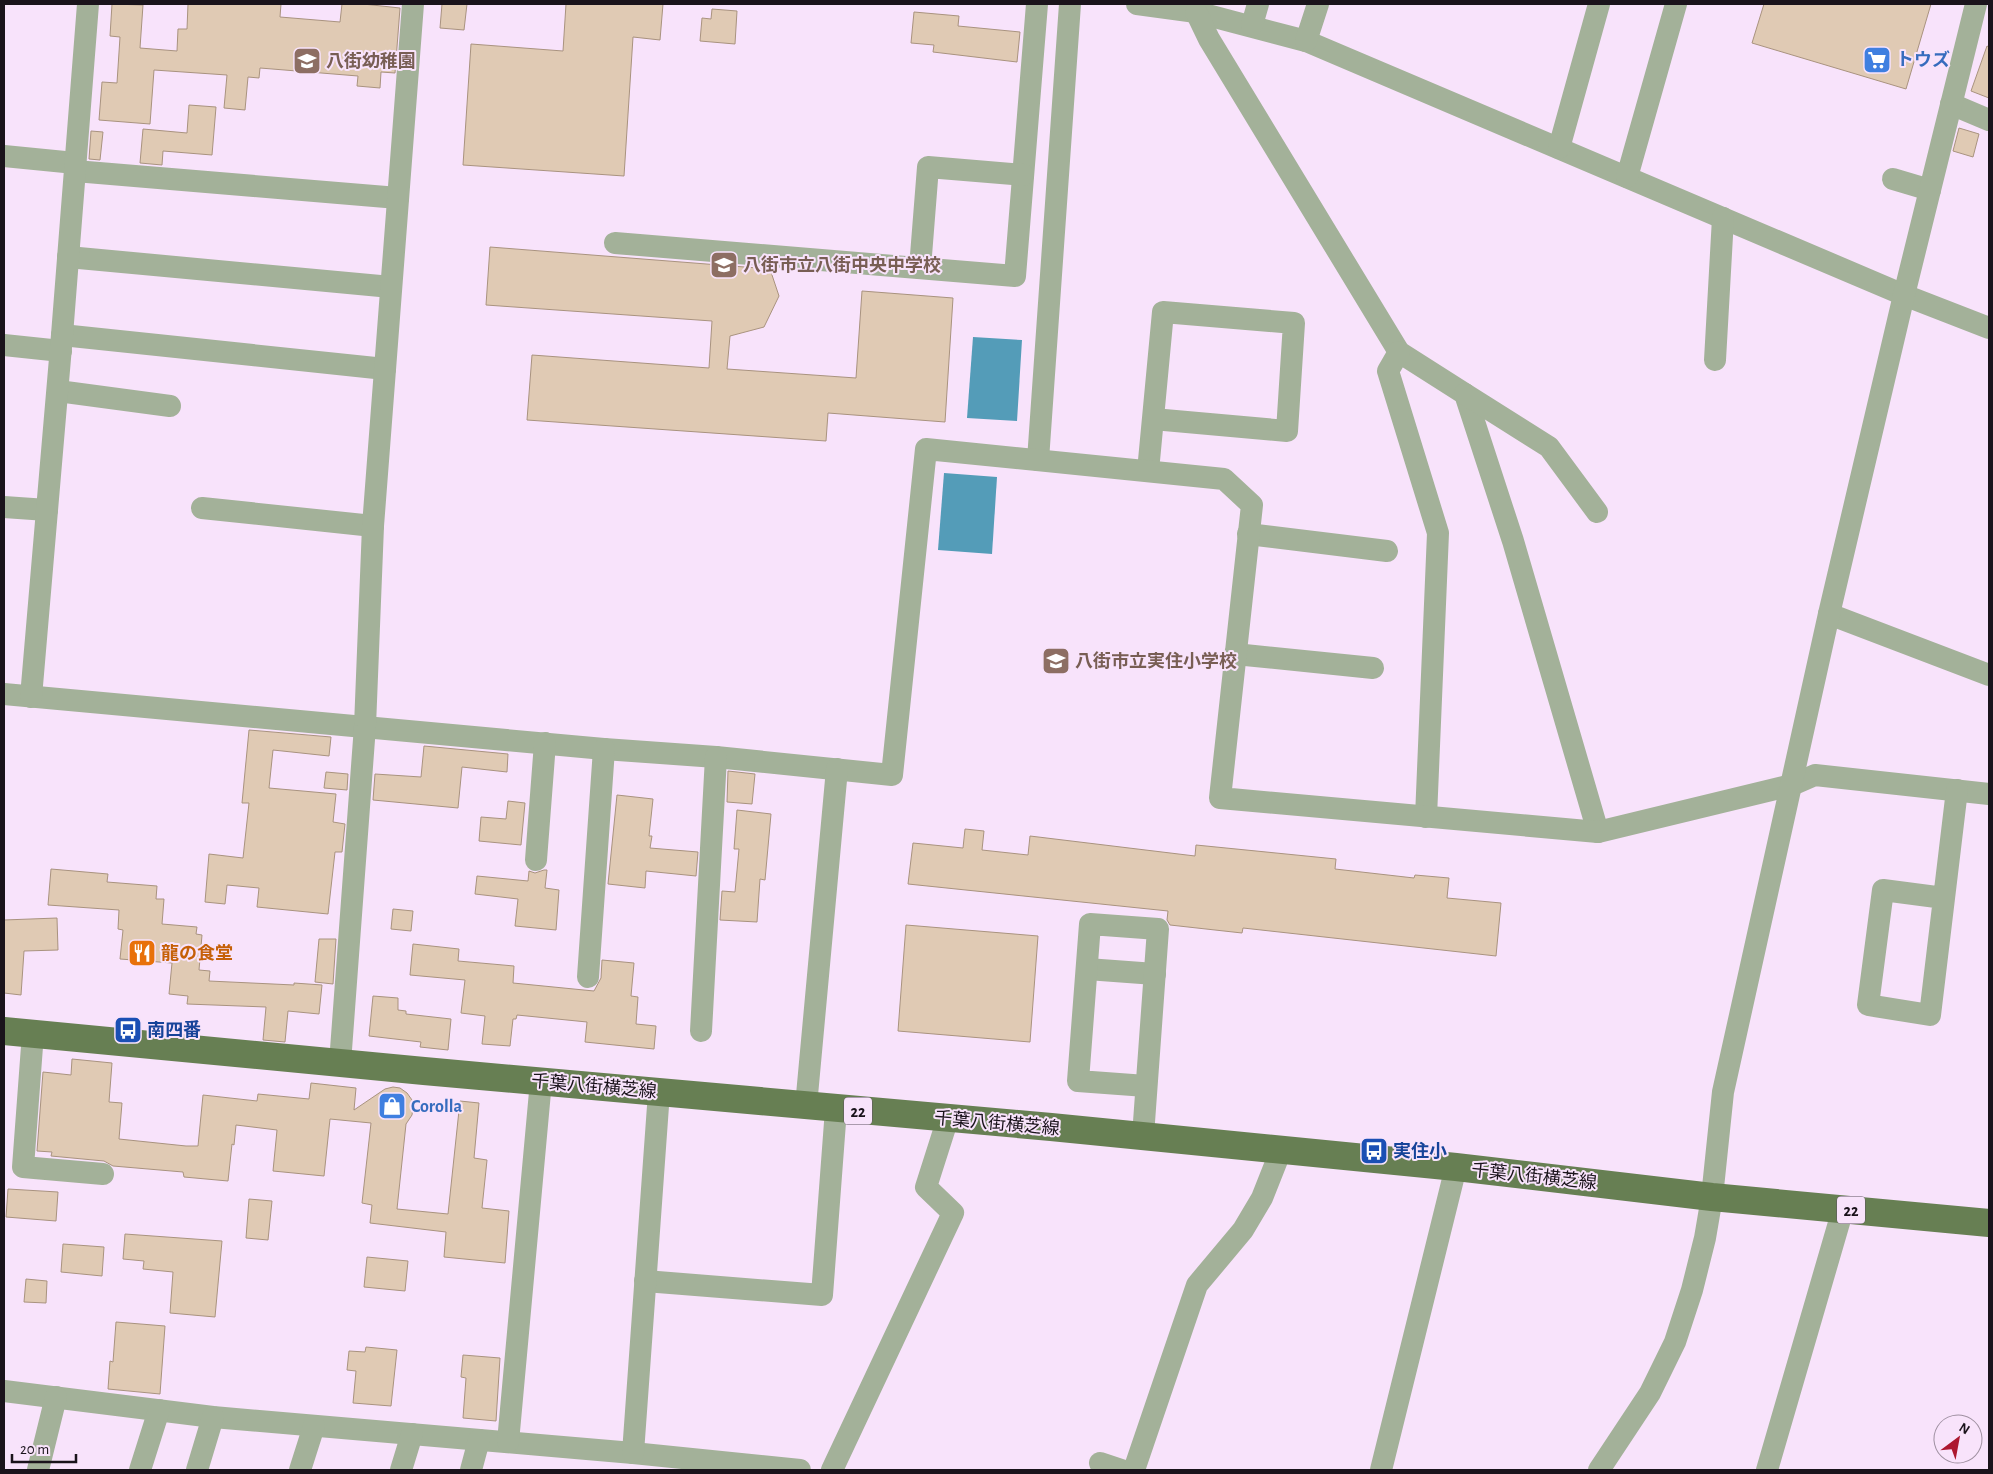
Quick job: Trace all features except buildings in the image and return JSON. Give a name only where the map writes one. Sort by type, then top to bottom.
[{"type":"main road","name":"千葉八街横芝線","points":[[4,1031],[1142,1136],[1989,1223]]},
{"type":"street","points":[[31,697],[62,343],[88,4]]},
{"type":"street","points":[[340,1063],[365,726],[373,526],[413,4]]},
{"type":"street","points":[[615,242],[1015,276],[1037,4]]},
{"type":"street","points":[[1038,460],[1070,4]]},
{"type":"street","points":[[1137,4],[1196,12],[1306,42],[1627,177],[1717,209],[1904,295],[1989,328]]},
{"type":"street","points":[[1252,26],[1258,4]]},
{"type":"street","points":[[1306,42],[1318,4]]},
{"type":"street","points":[[1559,148],[1599,4]]},
{"type":"street","points":[[1627,177],[1676,4]]},
{"type":"street","points":[[1599,1470],[1650,1393],[1676,1342],[1692,1290],[1705,1238],[1712,1196],[1724,1092],[1829,614],[1904,295],[1976,4]]},
{"type":"street","points":[[1196,12],[1209,39],[1399,352],[1549,447],[1597,512]]},
{"type":"street","points":[[1951,104],[1989,120]]},
{"type":"street","points":[[4,156],[75,167],[398,198]]},
{"type":"street","points":[[920,268],[928,167],[1023,175]]},
{"type":"street","points":[[1893,179],[1930,190]]},
{"type":"street","points":[[1715,360],[1717,209]]},
{"type":"street","points":[[68,257],[391,287]]},
{"type":"street","points":[[1148,471],[1163,312],[1294,322],[1286,431],[1153,419]]},
{"type":"street","points":[[4,345],[62,343],[385,369]]},
{"type":"street","points":[[1399,352],[1388,370],[1438,533],[1426,817]]},
{"type":"street","points":[[58,391],[170,406]]},
{"type":"street","points":[[1465,394],[1513,541],[1598,832]]},
{"type":"street","points":[[4,694],[604,749],[716,757],[892,775],[926,449],[1224,478],[1252,505],[1220,798],[1598,832],[1792,785],[1815,775],[1989,794]]},
{"type":"street","points":[[4,507],[47,510]]},
{"type":"street","points":[[202,508],[373,526]]},
{"type":"street","points":[[1248,534],[1386,551]]},
{"type":"street","points":[[1829,614],[1989,675]]},
{"type":"street","points":[[1236,654],[1373,668]]},
{"type":"street","points":[[536,860],[545,743]]},
{"type":"street","points":[[588,977],[604,749]]},
{"type":"street","points":[[701,1031],[716,757]]},
{"type":"street","points":[[806,1106],[838,769]]},
{"type":"street","points":[[1944,898],[1883,890],[1868,1005],[1930,1015],[1944,898],[1956,790]]},
{"type":"street","points":[[1142,1136],[1155,974],[1158,929],[1090,924],[1078,1081],[1146,1086]]},
{"type":"street","points":[[1086,969],[1155,974]]},
{"type":"street","points":[[33,1034],[23,1167],[103,1174]]},
{"type":"street","points":[[508,1442],[542,1081]]},
{"type":"street","points":[[632,1453],[659,1092]]},
{"type":"street","points":[[645,1281],[822,1295],[836,1109]]},
{"type":"street","points":[[832,1470],[953,1213],[926,1187],[948,1118]]},
{"type":"street","points":[[1134,1470],[1197,1285],[1243,1230],[1262,1198],[1280,1150]]},
{"type":"street","points":[[1381,1470],[1456,1167]]},
{"type":"street","points":[[1767,1470],[1844,1209]]},
{"type":"street","points":[[4,1391],[213,1417],[632,1453],[800,1470]]},
{"type":"street","points":[[38,1470],[56,1398]]},
{"type":"street","points":[[140,1470],[159,1410]]},
{"type":"street","points":[[198,1470],[213,1417]]},
{"type":"street","points":[[300,1470],[314,1426]]},
{"type":"street","points":[[401,1470],[412,1434]]},
{"type":"street","points":[[471,1470],[479,1440]]},
{"type":"water","points":[[973,337],[1022,340],[1017,421],[967,418]]},
{"type":"water","points":[[944,473],[997,477],[992,554],[938,550]]},
{"type":"place","name":"トウズ","points":[[1877,60]]},
{"type":"place","name":"八街幼稚園","points":[[307,61]]},
{"type":"place","name":"八街市立八街中央中学校","points":[[724,265]]},
{"type":"place","name":"八街市立実住小学校","points":[[1056,661]]},
{"type":"place","name":"龍の食堂","points":[[142,953]]},
{"type":"place","name":"南四番","points":[[128,1030]]},
{"type":"place","name":"Corolla","points":[[392,1106]]},
{"type":"place","name":"実住小","points":[[1374,1151]]}]
